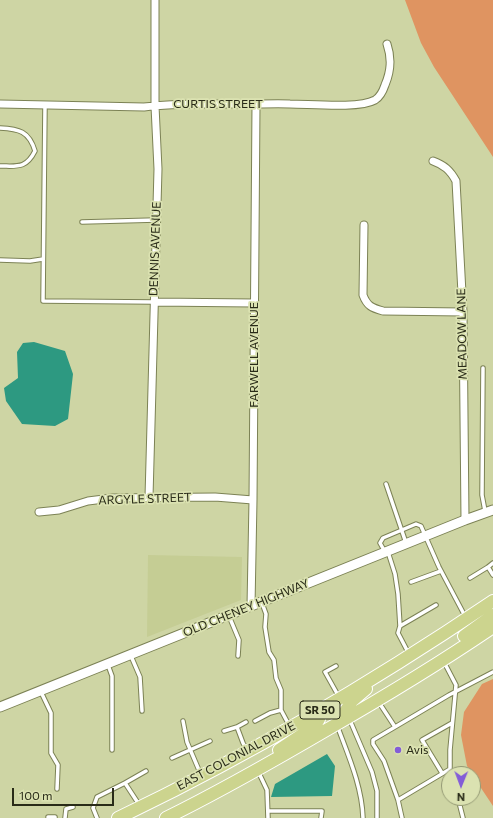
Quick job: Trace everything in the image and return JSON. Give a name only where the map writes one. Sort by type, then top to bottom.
[{"type":"highway","name":"EAST COLONIAL DRIVE","points":[[120,817],[201,776],[291,727],[391,667],[493,600]]},
{"type":"highway","points":[[446,657],[449,647],[493,615]]},
{"type":"highway","name":"EAST COLONIAL DRIVE","points":[[166,818],[260,768],[349,717],[493,627]]},
{"type":"highway","points":[[337,724],[352,701],[391,667]]},
{"type":"highway","points":[[260,768],[264,759],[315,726],[319,719],[320,710]]},
{"type":"street","name":"DENNIS AVENUE","points":[[149,497],[158,169],[155,106],[155,0]]},
{"type":"street","name":"CURTIS STREET","points":[[0,104],[144,107],[165,104],[344,105],[368,103],[376,100],[383,91],[389,75],[391,66],[390,53],[387,44]]},
{"type":"street","name":"FARWELL AVENUE","points":[[251,606],[256,105]]},
{"type":"street","name":"MEADOW LANE","points":[[433,161],[445,165],[452,173],[456,181],[463,312],[465,520]]},
{"type":"street","points":[[364,225],[363,295],[366,303],[372,308],[383,311],[463,312]]},
{"type":"street","points":[[154,302],[254,303]]},
{"type":"street","name":"ARGYLE STREET","points":[[39,512],[49,512],[88,501],[112,498],[215,497],[253,500]]},
{"type":"street","name":"OLD CHENEY HIGHWAY","points":[[0,707],[489,511]]},
{"type":"lane","points":[[45,105],[43,301],[154,302]]},
{"type":"lane","points":[[0,128],[20,130],[32,142],[34,152],[28,162],[19,166],[0,166]]},
{"type":"lane","points":[[82,222],[156,220]]},
{"type":"lane","points":[[0,260],[30,261],[43,259]]},
{"type":"lane","points":[[483,368],[482,495],[489,511]]},
{"type":"lane","points":[[386,484],[406,544]]},
{"type":"lane","points":[[410,655],[398,633],[400,626],[395,574],[386,552],[380,543],[383,538],[416,524],[421,526],[441,571],[466,618]]},
{"type":"lane","points":[[470,578],[493,563]]},
{"type":"lane","points":[[488,567],[493,575]]},
{"type":"lane","points":[[412,582],[441,571]]},
{"type":"lane","points":[[262,602],[266,614],[265,627],[269,652],[274,660],[276,678],[281,690],[281,710],[291,727]]},
{"type":"lane","points":[[400,626],[436,605]]},
{"type":"lane","points":[[229,615],[239,640],[238,656]]},
{"type":"lane","points":[[130,655],[140,677],[142,711]]},
{"type":"lane","points":[[446,657],[456,685],[452,723],[450,766]]},
{"type":"lane","points":[[108,664],[112,676],[112,750]]},
{"type":"lane","points":[[336,666],[326,672],[339,698]]},
{"type":"lane","points":[[402,818],[398,800],[384,761],[373,744],[373,740],[455,692],[493,672]]},
{"type":"lane","points":[[41,691],[52,713],[51,753],[58,765],[57,789]]},
{"type":"lane","points":[[377,700],[395,727]]},
{"type":"lane","points":[[255,721],[270,713],[281,710]]},
{"type":"lane","points":[[349,717],[372,772],[376,791],[377,818]]},
{"type":"lane","points":[[183,721],[187,742],[201,776]]},
{"type":"lane","points":[[224,731],[246,722]]},
{"type":"lane","points":[[441,771],[422,740],[452,723]]},
{"type":"lane","points":[[337,724],[356,776],[363,818]]},
{"type":"lane","points":[[237,726],[243,743],[248,751]]},
{"type":"lane","points":[[172,758],[210,741]]},
{"type":"lane","points":[[260,768],[267,790],[268,818]]},
{"type":"lane","points":[[97,818],[93,808],[97,797],[146,771]]},
{"type":"lane","points":[[398,800],[441,774]]},
{"type":"lane","points":[[125,783],[140,807]]},
{"type":"lane","points":[[460,806],[464,818]]},
{"type":"lane","points":[[65,818],[66,808],[73,807]]},
{"type":"lane","points":[[268,811],[322,811],[322,818]]},
{"type":"lane","points":[[48,817],[55,818]]},
{"type":"shaded area","points":[[405,0],[493,0],[493,157],[434,67],[421,43]]},
{"type":"shaded area","points":[[148,555],[242,557],[241,600],[147,637]]},
{"type":"shaded area","points":[[493,679],[493,806],[481,788],[481,766],[467,766],[461,735],[464,712],[482,684]]},
{"type":"water","points":[[34,342],[65,351],[73,374],[68,419],[55,426],[22,424],[6,401],[4,388],[18,378],[17,352],[23,343]]},
{"type":"water","points":[[327,754],[335,766],[332,796],[271,797],[275,784]]},
{"type":"place","name":"Avis","points":[[398,750]]}]
